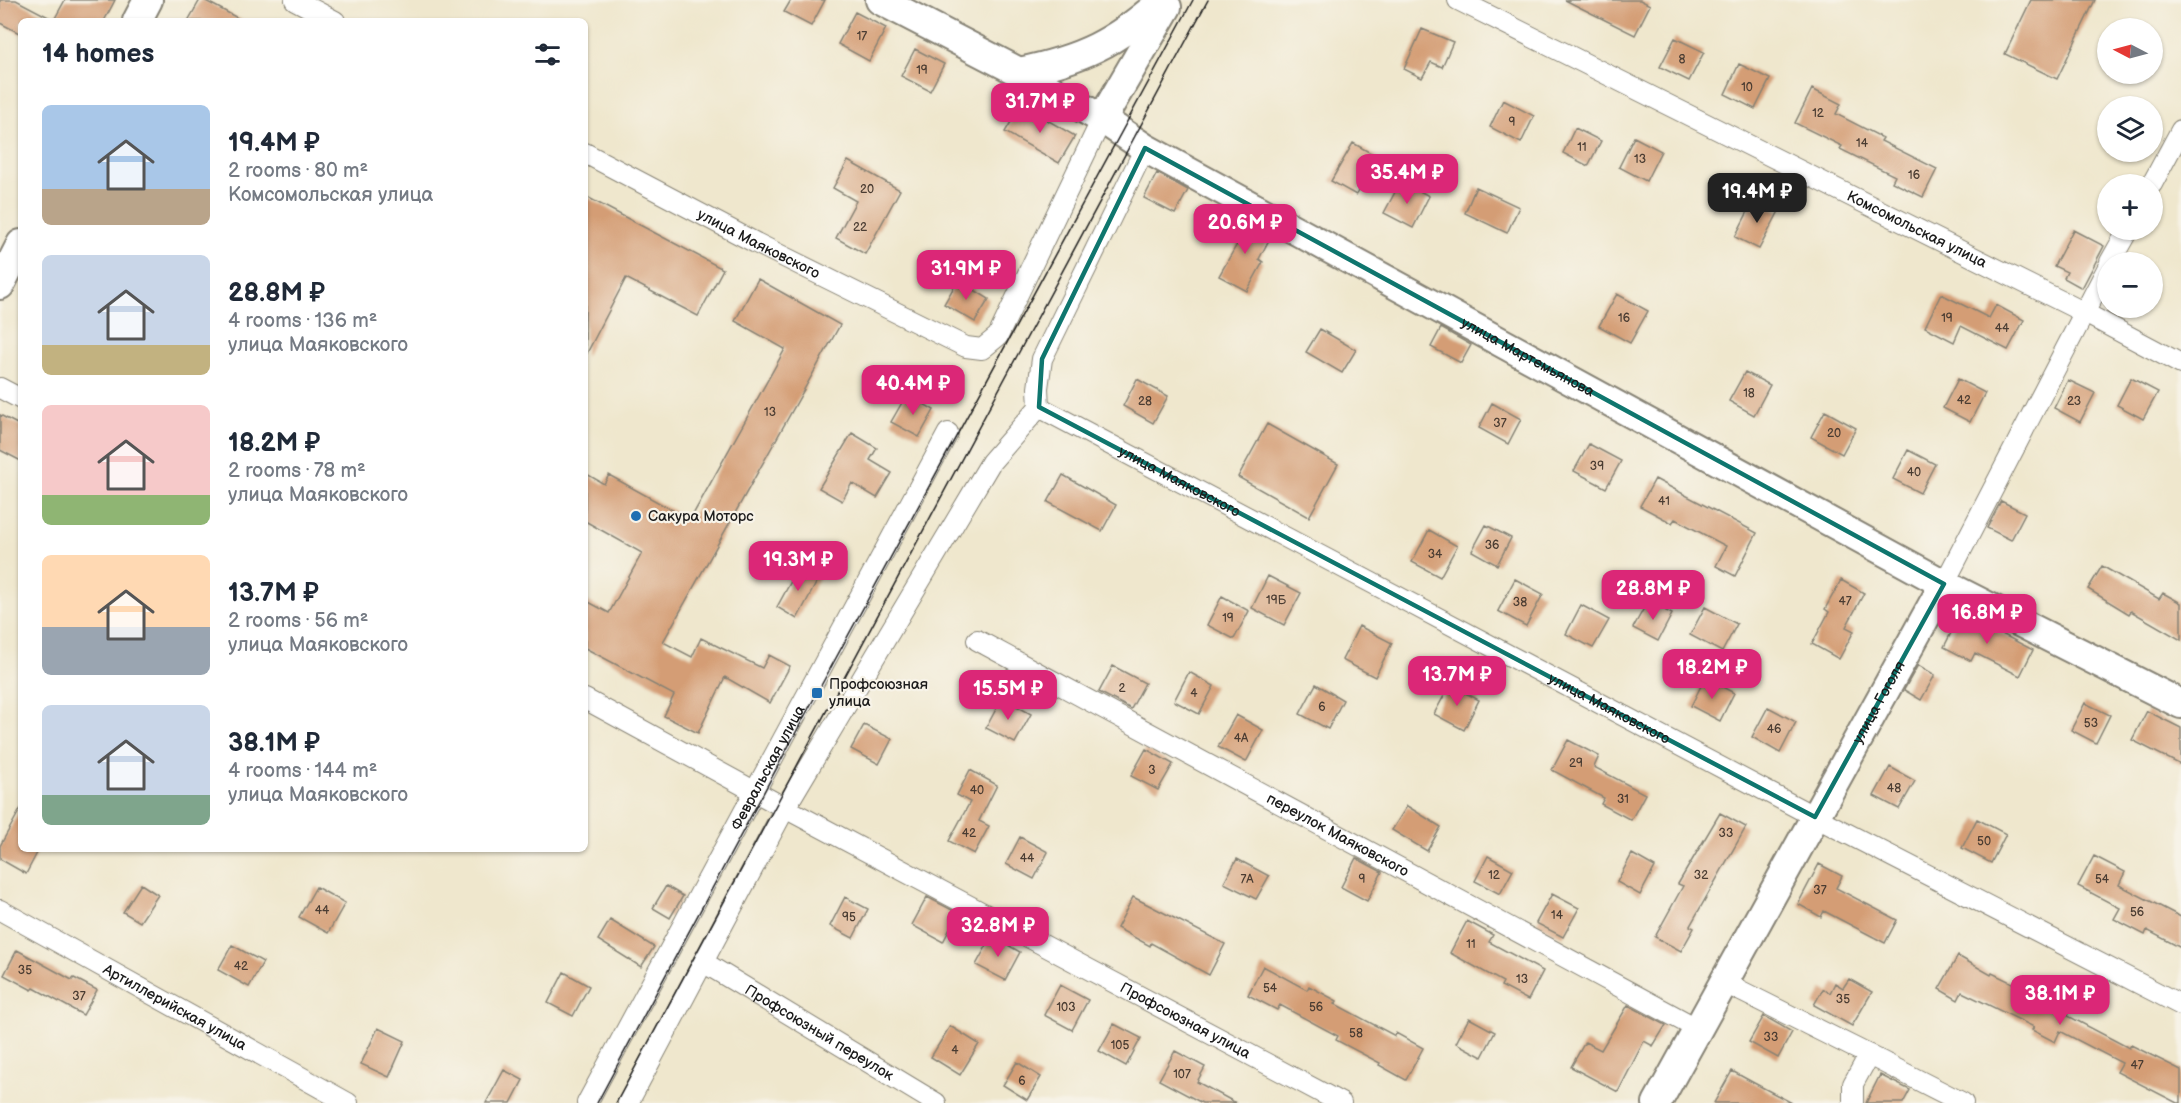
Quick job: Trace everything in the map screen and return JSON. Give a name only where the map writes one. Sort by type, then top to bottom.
[{"type":"main road","points":[[139,18],[148,0]]},
{"type":"main road","name":"улица Мартемьянова","points":[[880,0],[1019,72],[1102,119],[1145,148],[1944,584],[2181,704]]},
{"type":"main road","points":[[1019,72],[1054,65],[1085,54],[1134,26],[1163,0]]},
{"type":"main road","points":[[1102,119],[1171,0]]},
{"type":"main road","points":[[0,285],[18,250]]},
{"type":"main road","name":"улица Гоголя","points":[[1657,1103],[1944,584]]},
{"type":"street","points":[[295,0],[328,18]]},
{"type":"street","name":"Комсомольская улица","points":[[1458,0],[2083,312],[2181,364]]},
{"type":"street","name":"улица Маяковского","points":[[588,155],[756,243],[966,347],[982,349],[998,336],[1102,119]]},
{"type":"street","points":[[2157,174],[2181,130]]},
{"type":"street","points":[[628,1103],[785,808],[991,462],[1039,407],[1038,388],[1042,359],[1145,148]]},
{"type":"street","name":"улица Гоголя","points":[[1944,584],[2097,287]]},
{"type":"street","points":[[0,388],[18,397]]},
{"type":"street","name":"улица Маяковского","points":[[1039,407],[1815,817],[2181,1005]]},
{"type":"street","name":"Февральская улица","points":[[587,1103],[948,434]]},
{"type":"street","name":"переулок Маяковского","points":[[977,640],[1698,1029]]},
{"type":"street","name":"Профсоюзная улица","points":[[588,701],[785,808],[1341,1103]]},
{"type":"street","name":"Артиллерийская улица","points":[[0,910],[348,1103]]},
{"type":"street","name":"Профсоюзный переулок","points":[[703,962],[936,1103]]},
{"type":"street","points":[[1723,982],[1963,1103]]},
{"type":"street","points":[[1853,1103],[1853,1084],[1869,1055]]},
{"type":"highlighted area","points":[[1145,148],[1944,584],[1815,817],[1039,407],[1042,359]]},
{"type":"building","points":[[0,0],[16,0],[50,18],[18,18],[18,32],[0,23]]},
{"type":"building","points":[[65,0],[115,0],[106,18],[55,18]]},
{"type":"building","points":[[200,0],[204,0],[237,18],[190,18]]},
{"type":"building","points":[[791,0],[825,0],[811,26],[784,12]]},
{"type":"building","points":[[1565,0],[1640,0],[1650,5],[1635,35]]},
{"type":"building","points":[[2031,0],[2095,0],[2057,79],[2005,54]]},
{"type":"building","points":[[855,12],[886,28],[869,61],[838,44]]},
{"type":"building","points":[[1422,29],[1453,42],[1442,67],[1431,62],[1422,78],[1404,69]]},
{"type":"building","points":[[1675,38],[1704,52],[1689,81],[1660,67]]},
{"type":"building","points":[[915,49],[944,64],[930,91],[901,76]]},
{"type":"building","points":[[1739,64],[1770,79],[1755,109],[1725,94]]},
{"type":"building","points":[[1812,89],[1841,104],[1836,114],[1883,138],[1881,141],[1937,169],[1923,197],[1892,182],[1895,176],[1840,149],[1842,146],[1795,123]]},
{"type":"building","points":[[1503,100],[1534,116],[1521,143],[1490,127]]},
{"type":"building","points":[[1021,105],[1075,136],[1059,163],[1005,132]]},
{"type":"building","points":[[1575,128],[1601,141],[1588,166],[1563,153]]},
{"type":"building","points":[[1634,137],[1661,151],[1646,181],[1619,167]]},
{"type":"building","points":[[1353,143],[1378,157],[1356,195],[1331,181]]},
{"type":"building","points":[[848,161],[900,190],[865,254],[836,238],[856,201],[833,188]]},
{"type":"building","points":[[1157,173],[1188,190],[1175,214],[1144,198]]},
{"type":"building","points":[[1401,181],[1429,196],[1413,228],[1384,213]]},
{"type":"building","points":[[1476,187],[1519,207],[1507,233],[1465,213]]},
{"type":"building","points":[[588,198],[723,269],[698,316],[626,278],[588,351]]},
{"type":"building","points":[[1755,198],[1779,211],[1759,249],[1735,237]]},
{"type":"building","points":[[1240,219],[1271,236],[1259,259],[1263,262],[1247,291],[1219,276],[1240,239],[1231,234]]},
{"type":"building","points":[[2073,230],[2104,246],[2101,252],[2097,252],[2097,259],[2082,288],[2064,278],[2067,272],[2054,266]]},
{"type":"building","points":[[758,279],[840,325],[663,642],[692,657],[701,638],[762,668],[769,655],[790,666],[770,703],[725,677],[698,733],[664,716],[674,695],[588,650],[588,602],[609,613],[642,553],[588,523],[588,475],[604,484],[609,475],[690,520],[785,349],[735,321]]},
{"type":"building","points":[[958,280],[989,299],[975,322],[944,304]]},
{"type":"building","points":[[1617,294],[1648,311],[1630,343],[1599,326]]},
{"type":"building","points":[[1941,294],[1989,318],[1996,305],[2024,320],[2008,350],[1961,326],[1954,342],[1925,327]]},
{"type":"building","points":[[1441,328],[1471,345],[1461,363],[1431,347]]},
{"type":"building","points":[[1320,329],[1356,350],[1342,373],[1306,352]]},
{"type":"building","points":[[1745,372],[1770,385],[1754,415],[1729,401]]},
{"type":"building","points":[[2131,378],[2158,392],[2143,419],[2117,405]]},
{"type":"building","points":[[1137,379],[1168,396],[1153,423],[1123,406]]},
{"type":"building","points":[[1958,379],[1985,393],[1970,422],[1943,408]]},
{"type":"building","points":[[2068,380],[2095,393],[2080,422],[2054,408]]},
{"type":"building","points":[[907,394],[934,410],[919,437],[891,422]]},
{"type":"building","points":[[1492,403],[1521,419],[1508,444],[1479,428]]},
{"type":"building","points":[[1825,411],[1856,428],[1842,454],[1811,437]]},
{"type":"building","points":[[0,415],[18,424],[18,459],[0,450]]},
{"type":"building","points":[[1267,424],[1338,464],[1309,517],[1238,477]]},
{"type":"building","points":[[852,433],[877,448],[870,460],[892,473],[877,498],[852,483],[842,501],[819,488]]},
{"type":"building","points":[[1589,444],[1621,461],[1606,488],[1574,471]]},
{"type":"building","points":[[1908,450],[1935,464],[1920,493],[1893,479]]},
{"type":"building","points":[[1063,475],[1116,505],[1102,531],[1048,502]]},
{"type":"building","points":[[1655,479],[1757,533],[1735,576],[1716,566],[1726,546],[1675,519],[1672,523],[1640,506]]},
{"type":"building","points":[[2001,501],[2025,513],[2011,540],[1987,528]]},
{"type":"building","points":[[1486,525],[1511,538],[1497,565],[1472,551]]},
{"type":"building","points":[[1429,530],[1457,546],[1440,577],[1412,562]]},
{"type":"building","points":[[800,565],[820,576],[797,619],[777,607]]},
{"type":"building","points":[[2102,566],[2159,599],[2163,593],[2181,603],[2181,640],[2131,611],[2129,614],[2088,589]]},
{"type":"building","points":[[1268,576],[1301,593],[1284,625],[1252,608]]},
{"type":"building","points":[[1515,579],[1543,594],[1526,626],[1498,611]]},
{"type":"building","points":[[1841,580],[1864,593],[1846,627],[1854,631],[1839,659],[1812,644],[1829,612],[1825,609]]},
{"type":"building","points":[[1222,596],[1249,611],[1234,639],[1207,625]]},
{"type":"building","points":[[1648,601],[1672,614],[1658,641],[1633,628]]},
{"type":"building","points":[[1581,605],[1609,620],[1593,648],[1566,634]]},
{"type":"building","points":[[1705,607],[1737,624],[1722,652],[1690,635]]},
{"type":"building","points":[[1961,613],[2033,650],[2020,676],[1975,653],[1971,661],[1944,647]]},
{"type":"building","points":[[1359,626],[1392,643],[1375,677],[1342,660]]},
{"type":"building","points":[[1918,665],[1935,675],[1921,700],[1904,690]]},
{"type":"building","points":[[1113,666],[1145,683],[1131,709],[1099,692]]},
{"type":"building","points":[[1189,672],[1214,686],[1199,714],[1174,701]]},
{"type":"building","points":[[1705,678],[1734,693],[1720,721],[1691,706]]},
{"type":"building","points":[[1316,684],[1343,700],[1328,729],[1300,714]]},
{"type":"building","points":[[1450,685],[1479,700],[1464,730],[1434,714]]},
{"type":"building","points":[[1002,698],[1031,714],[1015,743],[986,728]]},
{"type":"building","points":[[2085,703],[2110,715],[2096,743],[2071,730]]},
{"type":"building","points":[[1768,707],[1796,722],[1780,753],[1752,737]]},
{"type":"building","points":[[2147,711],[2181,728],[2181,765],[2132,740]]},
{"type":"building","points":[[1236,715],[1263,730],[1246,762],[1218,747]]},
{"type":"building","points":[[864,725],[892,739],[879,764],[851,749]]},
{"type":"building","points":[[1568,740],[1599,756],[1594,767],[1645,794],[1631,820],[1601,804],[1604,798],[1552,770]]},
{"type":"building","points":[[1146,749],[1173,764],[1158,790],[1131,776]]},
{"type":"building","points":[[1890,767],[1915,781],[1899,809],[1874,796]]},
{"type":"building","points":[[970,770],[997,785],[979,821],[989,826],[974,854],[949,841],[970,802],[957,795]]},
{"type":"building","points":[[1407,806],[1441,827],[1427,851],[1392,830]]},
{"type":"building","points":[[18,813],[18,852],[37,852],[26,874],[0,859],[0,846]]},
{"type":"building","points":[[1720,813],[1746,827],[1690,926],[1694,928],[1681,951],[1655,937],[1683,886],[1678,884]]},
{"type":"building","points":[[1977,819],[2006,834],[1991,863],[1962,848]]},
{"type":"building","points":[[1020,837],[1048,852],[1034,879],[1006,864]]},
{"type":"building","points":[[1632,854],[1655,867],[1640,895],[1617,882]]},
{"type":"building","points":[[1488,856],[1513,870],[1500,894],[1475,881]]},
{"type":"building","points":[[2094,856],[2125,872],[2119,885],[2181,917],[2181,948],[2147,930],[2145,935],[2114,919],[2120,908],[2078,886]]},
{"type":"building","points":[[1356,858],[1382,872],[1367,901],[1341,887]]},
{"type":"building","points":[[1237,859],[1269,876],[1256,899],[1224,883]]},
{"type":"building","points":[[1819,864],[1842,876],[1836,888],[1897,920],[1885,943],[1824,911],[1821,917],[1798,904]]},
{"type":"building","points":[[141,884],[158,895],[140,922],[123,912]]},
{"type":"building","points":[[666,886],[683,896],[670,918],[653,908]]},
{"type":"building","points":[[316,887],[345,903],[328,933],[299,917]]},
{"type":"building","points":[[1552,894],[1579,908],[1563,937],[1536,923]]},
{"type":"building","points":[[845,897],[868,909],[853,938],[830,926]]},
{"type":"building","points":[[927,897],[958,913],[943,942],[912,925]]},
{"type":"building","points":[[1133,897],[1225,944],[1209,975],[1151,943],[1150,946],[1117,928]]},
{"type":"building","points":[[610,920],[654,947],[641,967],[598,940]]},
{"type":"building","points":[[1467,921],[1493,935],[1489,942],[1543,971],[1528,1000],[1501,986],[1503,982],[1450,953]]},
{"type":"building","points":[[992,936],[1020,952],[1005,980],[976,965]]},
{"type":"building","points":[[232,945],[263,962],[249,987],[218,970]]},
{"type":"building","points":[[17,950],[72,980],[74,978],[97,990],[83,1015],[34,988],[32,990],[4,975]]},
{"type":"building","points":[[1958,956],[1991,975],[1992,973],[2033,993],[2032,995],[2069,1014],[2068,1016],[2129,1048],[2131,1045],[2181,1070],[2181,1103],[2117,1072],[2122,1063],[2060,1031],[2055,1042],[2032,1030],[2034,1027],[1962,992],[1958,1000],[1939,989]]},
{"type":"building","points":[[1263,966],[1307,990],[1309,986],[1337,1001],[1335,1004],[1423,1048],[1406,1080],[1379,1065],[1380,1063],[1336,1040],[1338,1036],[1280,1005],[1277,1010],[1248,995]]},
{"type":"building","points":[[564,972],[589,986],[573,1016],[548,1003]]},
{"type":"building","points":[[1849,979],[1872,992],[1852,1026],[1814,1005],[1823,989],[1830,993],[1835,983],[1843,988]]},
{"type":"building","points":[[1060,985],[1088,1000],[1072,1030],[1044,1015]]},
{"type":"building","points":[[1628,1005],[1666,1025],[1653,1046],[1644,1041],[1618,1092],[1571,1067],[1585,1042],[1601,1050]]},
{"type":"building","points":[[1764,1016],[1792,1032],[1778,1058],[1749,1042]]},
{"type":"building","points":[[1469,1018],[1495,1032],[1482,1057],[1456,1043]]},
{"type":"building","points":[[1114,1024],[1141,1038],[1126,1066],[1099,1051]]},
{"type":"building","points":[[950,1026],[979,1044],[960,1075],[931,1057]]},
{"type":"building","points":[[378,1028],[405,1041],[389,1077],[361,1064]]},
{"type":"building","points":[[1175,1051],[1205,1067],[1197,1082],[1236,1103],[1202,1103],[1159,1080]]},
{"type":"building","points":[[1017,1062],[1041,1077],[1027,1100],[1003,1085]]},
{"type":"building","points":[[504,1070],[523,1080],[511,1103],[486,1103]]},
{"type":"building","points":[[1732,1071],[1754,1083],[1792,1103],[1714,1103]]},
{"type":"building","points":[[1880,1075],[1910,1090],[1903,1103],[1866,1103]]},
{"type":"tram line","points":[[597,1103],[1193,0]]},
{"type":"tram line","points":[[616,1103],[1208,0]]},
{"type":"place","name":"Сакура Моторс","points":[[636,516]]},
{"type":"place","name":"Профсоюзная улица","points":[[817,693]]}]
